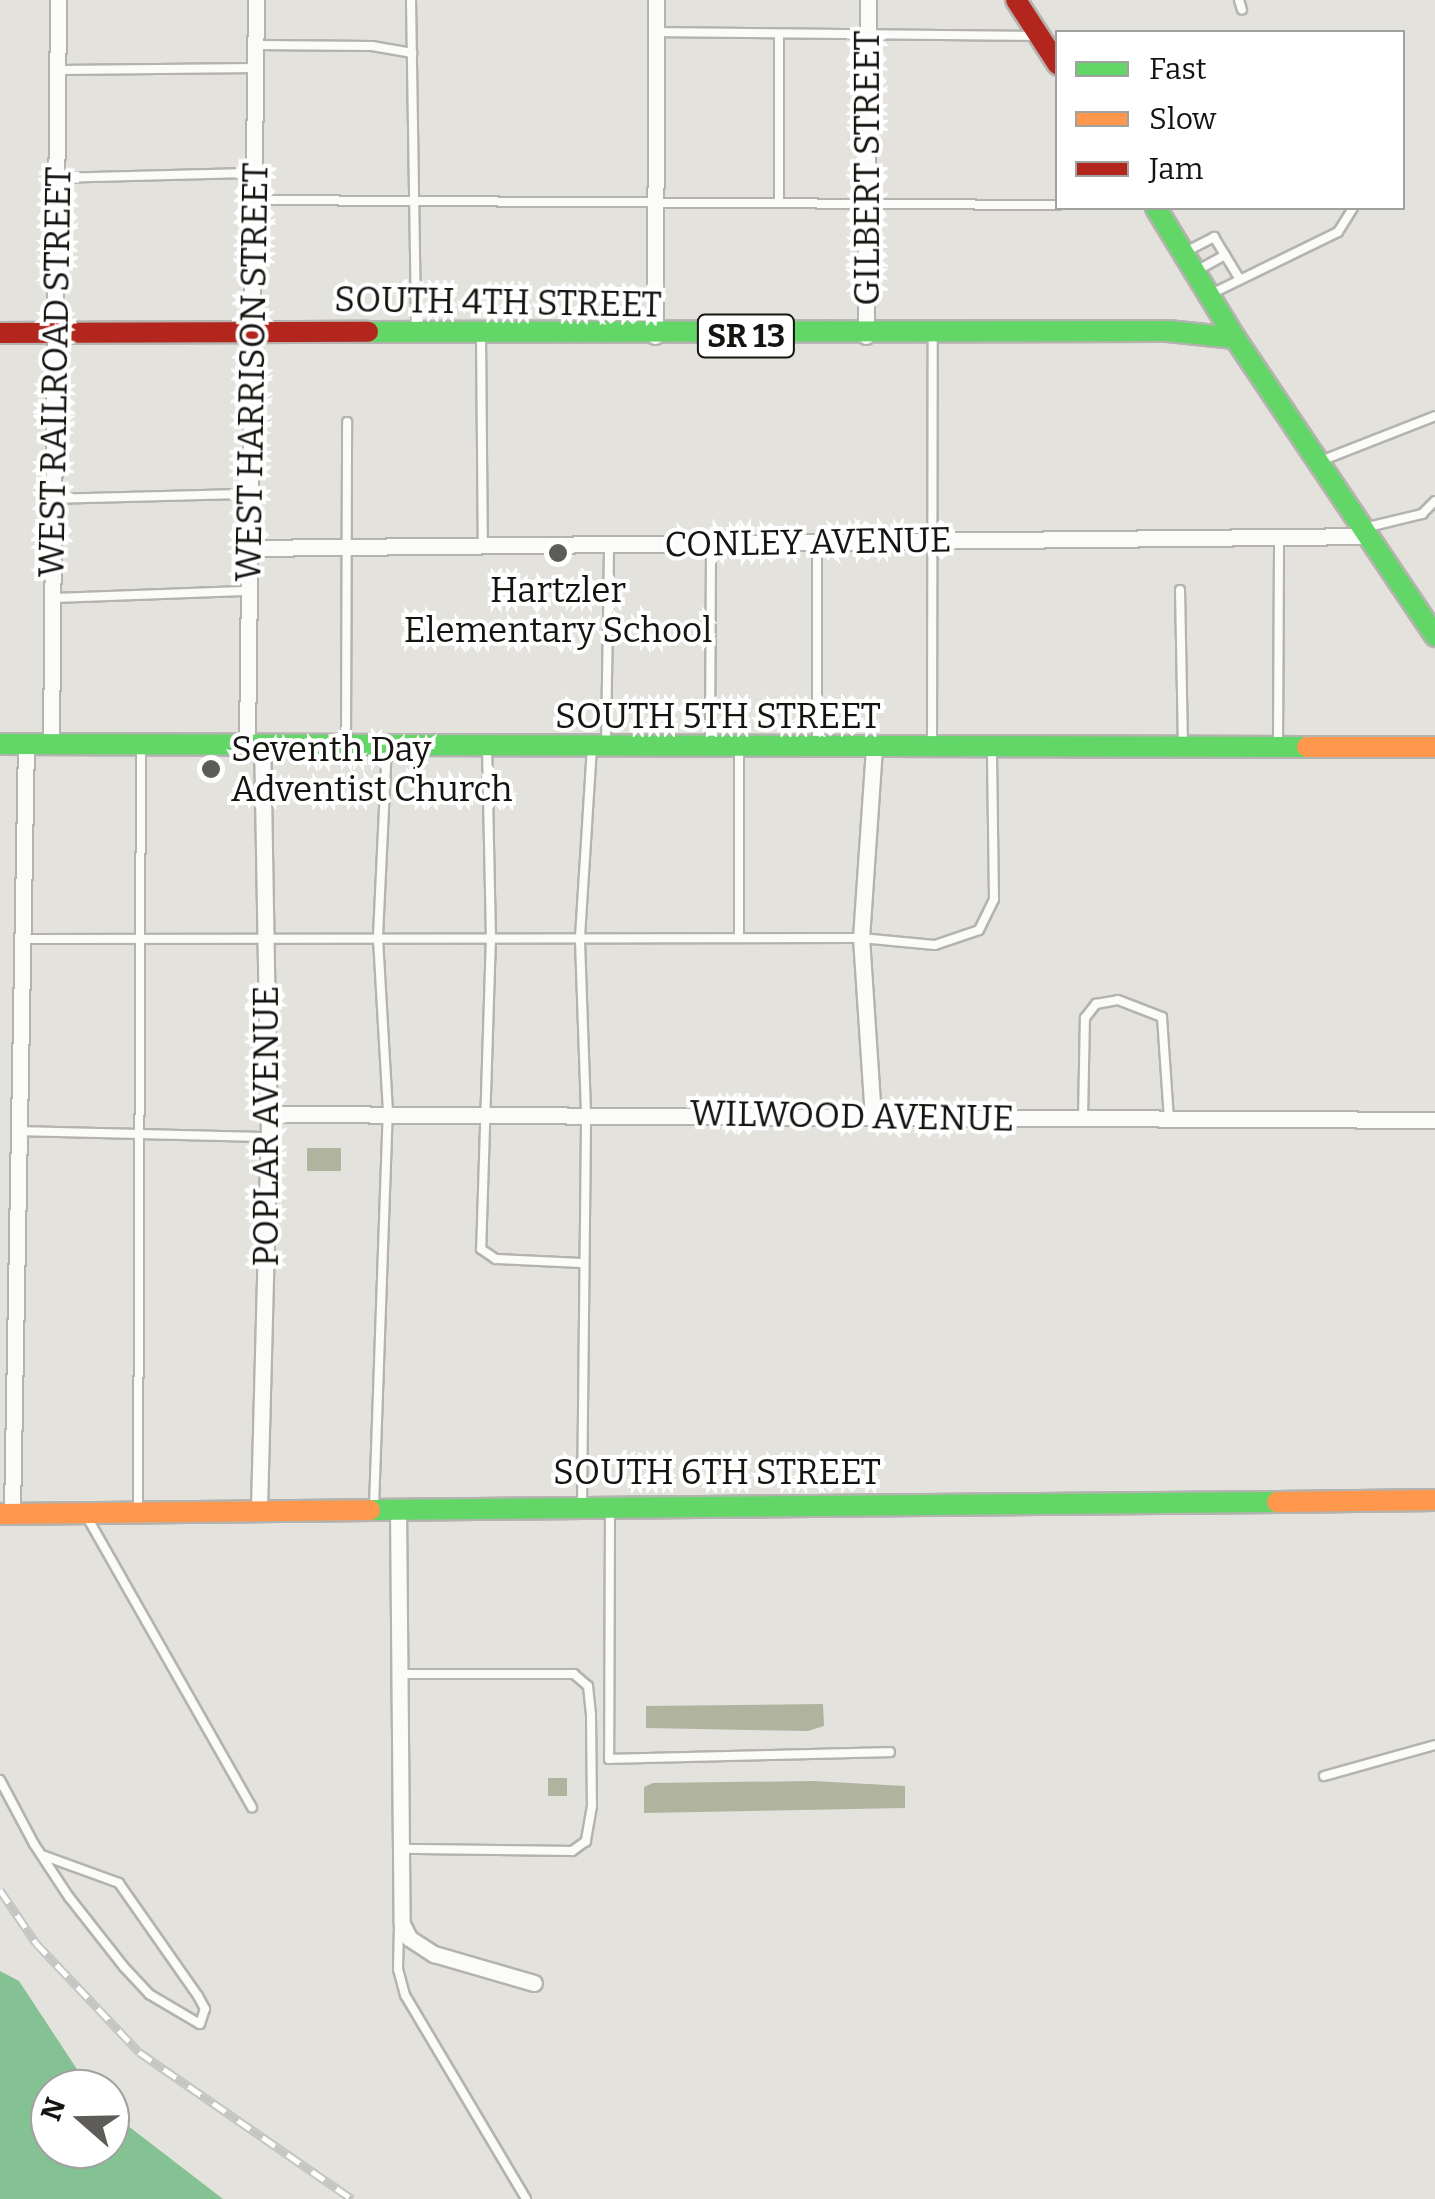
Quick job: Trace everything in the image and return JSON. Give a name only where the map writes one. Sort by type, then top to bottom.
[{"type":"street","name":"WEST RAILROAD STREET","points":[[51,744],[58,0]]},
{"type":"street","name":"WEST HARRISON STREET","points":[[255,744],[246,590],[246,494],[256,332],[256,0]]},
{"type":"street","points":[[656,0],[656,336]]},
{"type":"street","name":"GILBERT STREET","points":[[866,336],[868,0]]},
{"type":"street","points":[[1016,0],[1055,60]]},
{"type":"street","points":[[1157,210],[1235,338],[1435,636]]},
{"type":"street","name":"SOUTH 4TH STREET","points":[[0,333],[866,336],[1168,331],[1235,338]]},
{"type":"street","name":"CONLEY AVENUE","points":[[246,548],[1279,537],[1366,532]]},
{"type":"street","name":"SOUTH 5TH STREET","points":[[0,744],[1435,747]]},
{"type":"street","points":[[6,1513],[20,1131],[26,744]]},
{"type":"street","name":"POPLAR AVENUE","points":[[255,744],[266,936],[269,1114],[258,1508]]},
{"type":"street","points":[[873,1118],[861,938],[874,748]]},
{"type":"street","name":"WILWOOD AVENUE","points":[[269,1114],[1435,1120]]},
{"type":"street","name":"SOUTH 6TH STREET","points":[[6,1513],[1435,1500]]},
{"type":"street","points":[[398,1507],[398,1849],[400,1910],[406,1934],[421,1948],[534,1983]]},
{"type":"lane","points":[[411,0],[416,334]]},
{"type":"lane","points":[[1239,0],[1242,10]]},
{"type":"lane","points":[[656,32],[868,38],[1039,36]]},
{"type":"lane","points":[[778,35],[779,202]]},
{"type":"lane","points":[[256,46],[372,46],[412,53]]},
{"type":"lane","points":[[60,70],[256,68]]},
{"type":"lane","points":[[58,178],[258,173]]},
{"type":"lane","points":[[258,200],[1055,205]]},
{"type":"lane","points":[[1211,294],[1338,232],[1352,210]]},
{"type":"lane","points":[[1185,252],[1214,237],[1239,278]]},
{"type":"lane","points":[[1197,271],[1225,256]]},
{"type":"lane","points":[[932,748],[934,334]]},
{"type":"lane","points":[[481,335],[483,546]]},
{"type":"lane","points":[[1318,462],[1435,416]]},
{"type":"lane","points":[[346,746],[347,422]]},
{"type":"lane","points":[[53,499],[246,494]]},
{"type":"lane","points":[[1366,532],[1405,520],[1435,502]]},
{"type":"lane","points":[[1278,746],[1279,537]]},
{"type":"lane","points":[[817,748],[818,542]]},
{"type":"lane","points":[[710,748],[711,544]]},
{"type":"lane","points":[[582,1506],[586,1113],[580,937],[599,748],[609,545]]},
{"type":"lane","points":[[52,598],[246,590]]},
{"type":"lane","points":[[1180,590],[1182,745]]},
{"type":"lane","points":[[138,1513],[144,939],[141,746]]},
{"type":"lane","points":[[374,1507],[388,1112],[378,936],[387,747]]},
{"type":"lane","points":[[488,748],[491,936],[480,1249],[496,1259],[582,1263]]},
{"type":"lane","points":[[740,748],[740,938]]},
{"type":"lane","points":[[24,940],[266,936],[861,938],[935,945],[979,930],[988,920],[994,899],[992,748]]},
{"type":"lane","points":[[1083,1118],[1085,1018],[1096,1004],[1118,1000],[1162,1016],[1169,1118]]},
{"type":"lane","points":[[20,1131],[269,1137]]},
{"type":"lane","points":[[610,1506],[609,1759],[890,1752]]},
{"type":"lane","points":[[84,1513],[252,1808]]},
{"type":"lane","points":[[397,1674],[574,1674],[588,1686],[592,1788],[586,1841],[572,1851],[398,1849]]},
{"type":"lane","points":[[1324,1776],[1435,1744]]},
{"type":"lane","points":[[0,1780],[42,1855],[149,1994],[200,2024],[204,2009],[198,1996],[120,1883],[42,1855]]},
{"type":"lane","points":[[400,1910],[398,1968],[406,1995],[526,2199]]},
{"type":"shaded area","points":[[0,1971],[19,1981],[77,2069],[30,2069],[30,2169],[130,2169],[130,2127],[223,2199],[0,2199]]},
{"type":"building","points":[[307,1148],[341,1148],[341,1171],[307,1171]]},
{"type":"building","points":[[823,1704],[824,1726],[808,1731],[646,1728],[646,1706]]},
{"type":"building","points":[[548,1778],[567,1778],[567,1796],[548,1796]]},
{"type":"building","points":[[813,1781],[905,1786],[905,1808],[644,1813],[644,1787],[653,1783]]},
{"type":"railway","points":[[0,1890],[36,1943],[139,2052],[352,2199]]},
{"type":"traffic: fast","points":[[1157,210],[1235,338]]},
{"type":"traffic: fast","points":[[368,332],[1168,331],[1235,338],[1435,636]]},
{"type":"traffic: fast","points":[[0,744],[1307,747]]},
{"type":"traffic: fast","points":[[370,1510],[1277,1502]]},
{"type":"traffic: slow","points":[[1307,747],[1435,747]]},
{"type":"traffic: slow","points":[[1277,1502],[1435,1500]]},
{"type":"traffic: slow","points":[[0,1514],[370,1510]]},
{"type":"traffic: jam","points":[[1016,0],[1055,60]]},
{"type":"traffic: jam","points":[[0,333],[368,332]]},
{"type":"place","name":"Hartzler Elementary School","points":[[558,553]]},
{"type":"place","name":"Seventh Day Adventist Church","points":[[211,769]]}]
